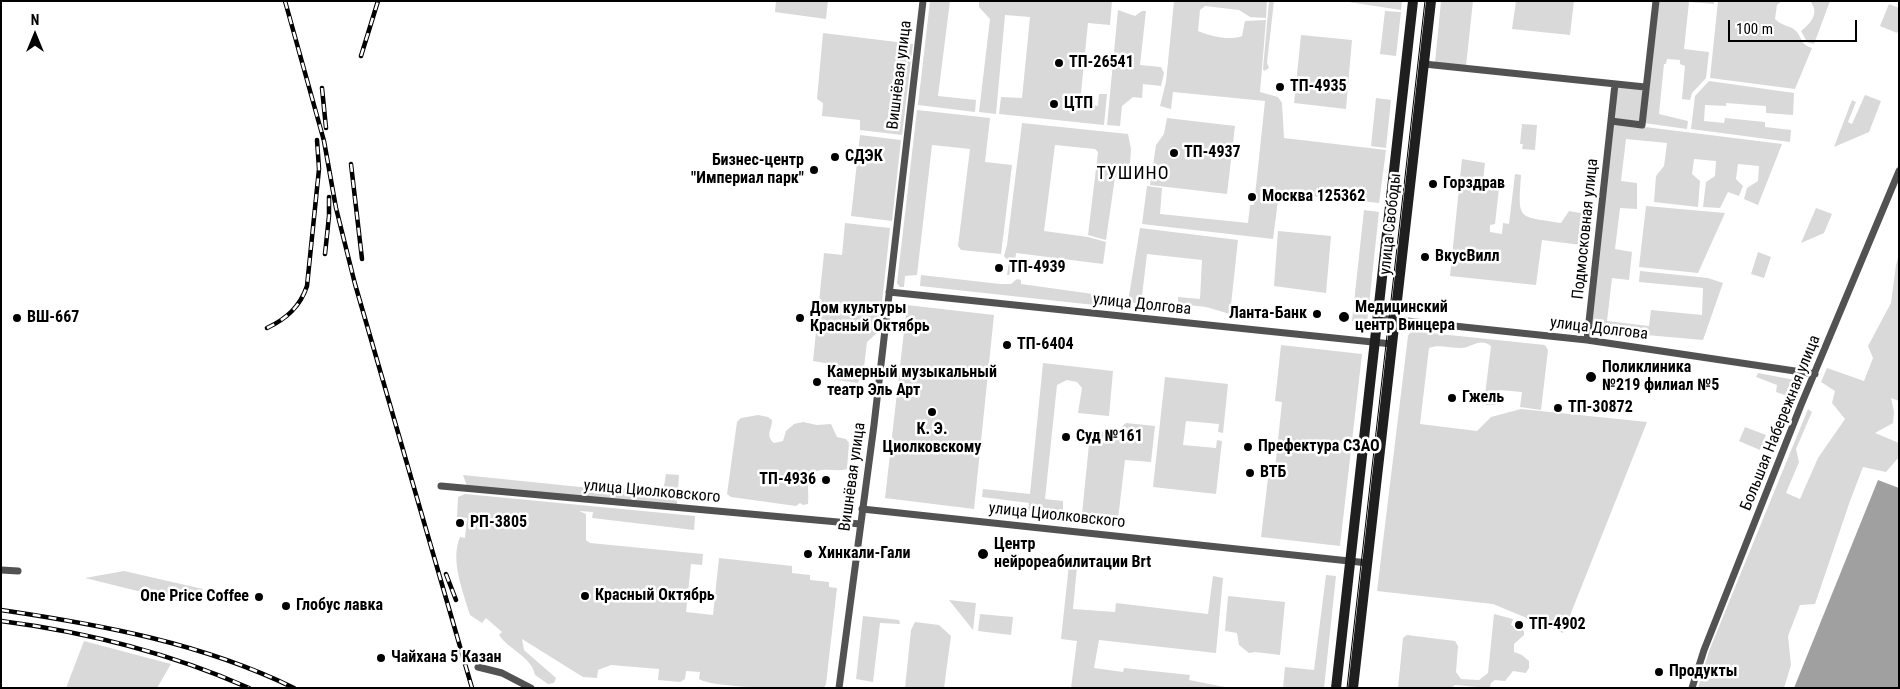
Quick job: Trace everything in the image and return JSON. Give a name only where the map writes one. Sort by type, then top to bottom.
[{"type":"main road","name":"улица Свободы","points":[[1336,688],[1413,1]]},
{"type":"main road","name":"улица Свободы","points":[[1353,688],[1431,1]]},
{"type":"street","name":"Вишнёвая улица","points":[[838,688],[889,292],[923,1]]},
{"type":"street","points":[[1611,121],[1642,125],[1656,1]]},
{"type":"street","points":[[1424,64],[1646,87]]},
{"type":"street","name":"Подмосковная улица","points":[[1587,340],[1616,84]]},
{"type":"street","name":"Большая Набережная улица","points":[[1692,688],[1704,650],[1899,171]]},
{"type":"street","name":"улица Долгова","points":[[889,292],[1392,344]]},
{"type":"street","name":"улица Долгова","points":[[1378,318],[1587,340],[1815,374]]},
{"type":"street","name":"улица Циолковского","points":[[440,486],[860,524]]},
{"type":"street","name":"улица Циолковского","points":[[862,509],[1368,563]]},
{"type":"street","points":[[1,570],[18,571]]},
{"type":"street","points":[[478,667],[502,673],[531,688]]},
{"type":"shaded area","points":[[776,1],[828,1],[826,19],[775,12]]},
{"type":"shaded area","points":[[930,1],[950,1],[938,96],[976,100],[975,112],[918,105]]},
{"type":"shaded area","points":[[979,1],[1112,1],[1110,25],[1088,23],[1080,103],[1098,106],[1099,94],[1107,94],[1104,125],[999,114],[1001,97],[1022,98],[1030,17],[1005,15],[996,114],[979,112],[990,19],[979,7]]},
{"type":"shaded area","points":[[1174,1],[1267,1],[1266,18],[1250,17],[1239,10],[1205,6],[1200,10],[1198,31],[1208,35],[1232,38],[1242,36],[1245,21],[1266,20],[1260,92],[1278,97],[1282,103],[1284,138],[1386,150],[1379,203],[1279,193],[1273,239],[1142,224],[1147,186],[1162,188],[1160,214],[1248,223],[1250,205],[1254,205],[1265,101],[1173,92],[1171,109],[1160,106],[1166,82]]},
{"type":"shaded area","points":[[1269,1],[1274,1],[1267,63],[1269,68],[1264,71],[1263,69]]},
{"type":"shaded area","points":[[1342,1],[1402,1],[1401,10]]},
{"type":"shaded area","points":[[1441,1],[1473,1],[1466,66],[1435,63]]},
{"type":"shaded area","points":[[1516,1],[1574,1],[1570,35],[1512,29]]},
{"type":"shaded area","points":[[1658,1],[1714,1],[1714,4],[1689,2],[1684,49],[1709,52],[1706,78],[1692,93],[1690,100],[1682,99],[1685,66],[1680,64],[1680,60],[1667,59],[1666,64],[1664,64],[1659,114],[1688,121],[1687,129],[1644,123]]},
{"type":"shaded area","points":[[1718,1],[1782,1],[1777,5],[1775,19],[1794,29],[1804,43],[1812,48],[1795,89],[1710,78]]},
{"type":"shaded area","points":[[1810,1],[1830,1],[1814,44],[1807,42],[1801,31],[1813,18],[1814,10]]},
{"type":"shaded area","points":[[1889,4],[1899,8],[1899,29],[1897,33],[1880,26]]},
{"type":"shaded area","points":[[1118,10],[1135,16],[1142,11],[1146,11],[1140,65],[1161,67],[1164,73],[1161,86],[1143,84],[1142,98],[1133,97],[1122,106],[1120,126],[1107,125]]},
{"type":"shaded area","points":[[1385,11],[1401,12],[1396,56],[1380,54]]},
{"type":"shaded area","points":[[823,33],[913,44],[902,135],[860,130],[860,120],[822,116],[823,103],[817,99]]},
{"type":"shaded area","points":[[1301,35],[1352,40],[1346,109],[1294,103]]},
{"type":"shaded area","points":[[1709,81],[1794,93],[1793,115],[1766,113],[1766,106],[1726,103],[1726,106],[1705,105],[1704,121],[1724,123],[1725,118],[1765,122],[1765,127],[1791,130],[1790,142],[1691,129],[1695,96]]},
{"type":"shaded area","points":[[1617,86],[1643,89],[1639,122],[1614,119]]},
{"type":"shaded area","points":[[1865,95],[1881,101],[1869,132],[1834,147],[1852,100],[1856,102],[1848,122],[1852,124]]},
{"type":"shaded area","points":[[1376,98],[1391,100],[1386,148],[1371,146]]},
{"type":"shaded area","points":[[917,110],[990,118],[985,162],[1012,165],[1001,254],[961,250],[958,246],[970,149],[932,145],[917,275],[905,276],[904,287],[900,287],[897,283]]},
{"type":"shaded area","points":[[1167,118],[1235,126],[1227,194],[1150,185],[1156,145],[1164,134]]},
{"type":"shaded area","points":[[1022,123],[1128,134],[1131,149],[1130,164],[1139,166],[1137,180],[1115,177],[1106,240],[1088,235],[1098,152],[1095,149],[1055,145],[1044,231],[1088,237],[1106,242],[1103,264],[1016,253],[1015,264],[1009,275],[1007,275],[1009,262],[1004,256]]},
{"type":"shaded area","points":[[1613,123],[1782,144],[1758,205],[1744,199],[1747,188],[1758,181],[1759,166],[1738,164],[1736,179],[1743,186],[1739,196],[1728,192],[1720,208],[1703,207],[1706,182],[1715,176],[1716,161],[1694,159],[1692,174],[1700,181],[1698,207],[1654,202],[1656,176],[1664,166],[1667,143],[1626,139],[1621,181],[1637,183],[1637,209],[1620,208],[1615,249],[1632,252],[1629,280],[1612,278],[1607,321],[1649,326],[1651,310],[1702,315],[1703,288],[1639,282],[1640,271],[1708,278],[1723,283],[1703,340],[1590,330]]},
{"type":"shaded area","points":[[1522,124],[1537,125],[1535,150],[1522,149],[1523,144],[1520,144]]},
{"type":"shaded area","points":[[860,135],[901,140],[892,221],[851,216]]},
{"type":"shaded area","points":[[1462,159],[1485,163],[1483,181],[1496,183],[1499,188],[1495,224],[1490,225],[1490,232],[1502,234],[1503,223],[1509,224],[1515,174],[1521,175],[1521,209],[1523,214],[1528,217],[1561,223],[1569,211],[1592,215],[1589,246],[1542,240],[1536,285],[1450,276]]},
{"type":"shaded area","points":[[1646,206],[1725,213],[1698,273],[1639,267]]},
{"type":"shaded area","points":[[1816,208],[1832,214],[1824,233],[1801,243]]},
{"type":"shaded area","points":[[1364,210],[1379,212],[1367,323],[1352,321]]},
{"type":"shaded area","points":[[845,223],[890,228],[879,331],[867,342],[864,367],[858,383],[829,379],[831,364],[813,361],[824,253],[842,255]]},
{"type":"shaded area","points":[[1140,228],[1238,240],[1230,314],[1206,307],[1178,304],[1178,297],[1200,299],[1202,260],[1147,254],[1141,304],[1128,302]]},
{"type":"shaded area","points":[[1278,231],[1331,236],[1326,293],[1274,286]]},
{"type":"shaded area","points":[[1758,252],[1771,257],[1764,278],[1751,274]]},
{"type":"shaded area","points":[[1899,254],[1899,401],[1891,398],[1894,412],[1893,423],[1875,433],[1899,443],[1899,457],[1886,472],[1863,467],[1815,604],[1800,605],[1788,636],[1791,665],[1784,688],[1698,688],[1709,651],[1808,409],[1812,412],[1796,449],[1799,462],[1786,493],[1800,499],[1818,458],[1845,419],[1832,403],[1835,391],[1821,382],[1827,368],[1864,381],[1873,358],[1868,346],[1891,303]]},
{"type":"shaded area","points":[[921,275],[1000,284],[1011,284],[1017,279],[1021,280],[1021,284],[1122,298],[1122,308],[920,286]]},
{"type":"shaded area","points":[[907,305],[994,315],[974,509],[885,498]]},
{"type":"shaded area","points":[[1411,331],[1545,345],[1548,350],[1541,410],[1520,407],[1522,392],[1499,390],[1496,405],[1486,405],[1485,395],[1491,346],[1479,343],[1465,348],[1440,346],[1429,348],[1420,424],[1477,431],[1491,417],[1521,409],[1647,422],[1563,633],[1493,604],[1377,591],[1408,336]]},
{"type":"shaded area","points":[[1281,345],[1362,354],[1340,546],[1261,537],[1268,478],[1274,478],[1282,402],[1275,401]]},
{"type":"shaded area","points":[[1043,363],[1113,371],[1109,416],[1078,413],[1082,388],[1077,382],[1067,380],[1057,385],[1045,499],[1063,501],[1063,514],[1028,510],[1029,503],[982,497],[983,489],[1030,494]]},
{"type":"shaded area","points":[[1758,373],[1795,380],[1788,396],[1776,392],[1777,385],[1756,377]]},
{"type":"shaded area","points":[[1165,377],[1228,384],[1223,433],[1218,432],[1219,424],[1186,421],[1183,445],[1216,448],[1217,440],[1222,441],[1216,494],[1153,487]]},
{"type":"shaded area","points":[[758,415],[772,420],[769,435],[774,443],[783,441],[786,431],[794,424],[803,422],[817,425],[831,424],[837,437],[846,439],[849,443],[847,469],[821,470],[812,474],[808,482],[808,504],[803,505],[800,503],[796,506],[731,497],[727,494],[737,422],[741,418]]},
{"type":"shaded area","points":[[1126,423],[1155,426],[1151,462],[1125,460],[1118,519],[1082,514],[1089,444],[1092,432],[1117,431]]},
{"type":"shaded area","points":[[1745,427],[1766,435],[1760,450],[1739,441]]},
{"type":"shaded area","points":[[666,474],[679,475],[677,505],[467,486],[463,475],[600,489],[601,486],[663,492]]},
{"type":"shaded area","points":[[1878,480],[1899,488],[1899,688],[1794,688]]},
{"type":"shaded area","name":"Красный Октябрь","points":[[465,494],[695,516],[694,530],[592,518],[593,512],[579,511],[586,514],[586,540],[590,543],[703,554],[702,565],[691,564],[686,612],[713,615],[719,558],[792,566],[792,573],[810,575],[810,580],[829,582],[829,587],[837,588],[824,688],[722,685],[699,679],[700,672],[686,671],[685,679],[680,682],[658,680],[659,669],[611,665],[598,670],[597,678],[583,677],[522,639],[524,650],[556,678],[554,683],[548,684],[535,675],[525,658],[503,640],[499,635],[502,632],[486,618],[482,623],[470,615],[461,586],[456,556],[460,537],[465,538],[467,518],[457,517],[458,497]]},
{"type":"shaded area","points":[[1070,555],[1078,556],[1073,609],[1115,612],[1116,603],[1208,614],[1213,576],[1223,578],[1216,653],[1099,640],[1094,668],[1123,672],[1124,668],[1190,675],[1189,680],[1230,688],[1071,688],[1077,641],[1061,639]]},
{"type":"shaded area","points":[[124,571],[203,589],[195,600],[187,598],[182,602],[85,578]]},
{"type":"shaded area","points":[[1326,575],[1336,576],[1324,688],[1283,688],[1285,667],[1314,670]]},
{"type":"shaded area","points":[[1228,596],[1285,602],[1280,655],[1249,653],[1239,645],[1237,633],[1225,631]]},
{"type":"shaded area","points":[[949,600],[976,603],[973,630]]},
{"type":"shaded area","points":[[980,614],[1013,617],[1011,635],[978,631]]},
{"type":"shaded area","points":[[1494,614],[1513,619],[1511,625],[1524,631],[1524,635],[1514,644],[1514,652],[1522,655],[1529,661],[1529,668],[1526,673],[1513,671],[1505,681],[1495,680],[1491,683],[1490,688],[1455,685],[1451,688],[1398,688],[1403,638],[1407,635],[1455,641],[1458,646],[1456,672],[1461,679],[1479,680],[1488,673]]},
{"type":"shaded area","points":[[863,616],[899,620],[900,624],[880,623],[873,682],[856,679]]},
{"type":"shaded area","points":[[915,622],[939,625],[951,636],[944,688],[905,688],[911,630]]},
{"type":"shaded area","points":[[84,641],[171,664],[157,688],[66,688]]},
{"type":"tram line","points":[[1347,688],[1425,1]]},
{"type":"railway","points":[[285,1],[324,141],[336,208],[355,284],[472,688]]},
{"type":"railway","points":[[361,56],[378,1]]},
{"type":"railway","points":[[322,88],[326,128]]},
{"type":"railway","points":[[267,328],[292,312],[307,286],[319,169],[317,140]]},
{"type":"railway","points":[[351,164],[362,259]]},
{"type":"railway","points":[[325,254],[329,197]]},
{"type":"railway","points":[[446,574],[456,600]]},
{"type":"railway","points":[[1,610],[114,629],[151,638],[224,659],[294,688]]},
{"type":"railway","points":[[1,621],[64,631],[158,654],[249,688]]},
{"type":"place","name":"ТП-26541","points":[[1059,63]]},
{"type":"place","name":"ТП-4935","points":[[1280,87]]},
{"type":"place","name":"ЦТП","points":[[1054,104]]},
{"type":"place","name":"ТП-4937","points":[[1174,153]]},
{"type":"place","name":"СДЭК","points":[[835,157]]},
{"type":"place","name":"Бизнес-центр \"Империал парк\"","points":[[814,170]]},
{"type":"place","name":"Горздрав","points":[[1433,184]]},
{"type":"place","name":"Москва 125362","points":[[1252,197]]},
{"type":"place","name":"ВкусВилл","points":[[1425,257]]},
{"type":"place","name":"ТП-4939","points":[[999,268]]},
{"type":"place","name":"Ланта-Банк","points":[[1317,314]]},
{"type":"place","name":"Медицинский центр Винцера","points":[[1344,317]]},
{"type":"place","name":"ВШ-667","points":[[17,318]]},
{"type":"place","name":"Дом культуры Красный Октябрь","points":[[800,318]]},
{"type":"place","name":"ТП-6404","points":[[1007,345]]},
{"type":"place","name":"Поликлиника №219 филиал №5","points":[[1591,377]]},
{"type":"place","name":"Камерный музыкальный театр Эль Арт","points":[[817,382]]},
{"type":"place","name":"Гжель","points":[[1452,398]]},
{"type":"place","name":"ТП-30872","points":[[1558,408]]},
{"type":"place","name":"К. Э. Циолковскому","points":[[932,412]]},
{"type":"place","name":"Суд №161","points":[[1066,437]]},
{"type":"place","name":"Префектура СЗАО","points":[[1248,447]]},
{"type":"place","name":"ВТБ","points":[[1250,473]]},
{"type":"place","name":"ТП-4936","points":[[826,480]]},
{"type":"place","name":"РП-3805","points":[[460,523]]},
{"type":"place","name":"Хинкали-Гали","points":[[808,554]]},
{"type":"place","name":"Центр нейрореабилитации Brt","points":[[983,554]]},
{"type":"place","name":"Красный Октябрь","points":[[585,596]]},
{"type":"place","name":"One Price Coffee","points":[[259,597]]},
{"type":"place","name":"Глобус лавка","points":[[286,606]]},
{"type":"place","name":"ТП-4902","points":[[1519,625]]},
{"type":"place","name":"Чайхана 5 Казан","points":[[381,658]]},
{"type":"place","name":"Продукты","points":[[1659,672]]},
{"type":"district","name":"ТУШИНО","points":[[1133,174]]}]
